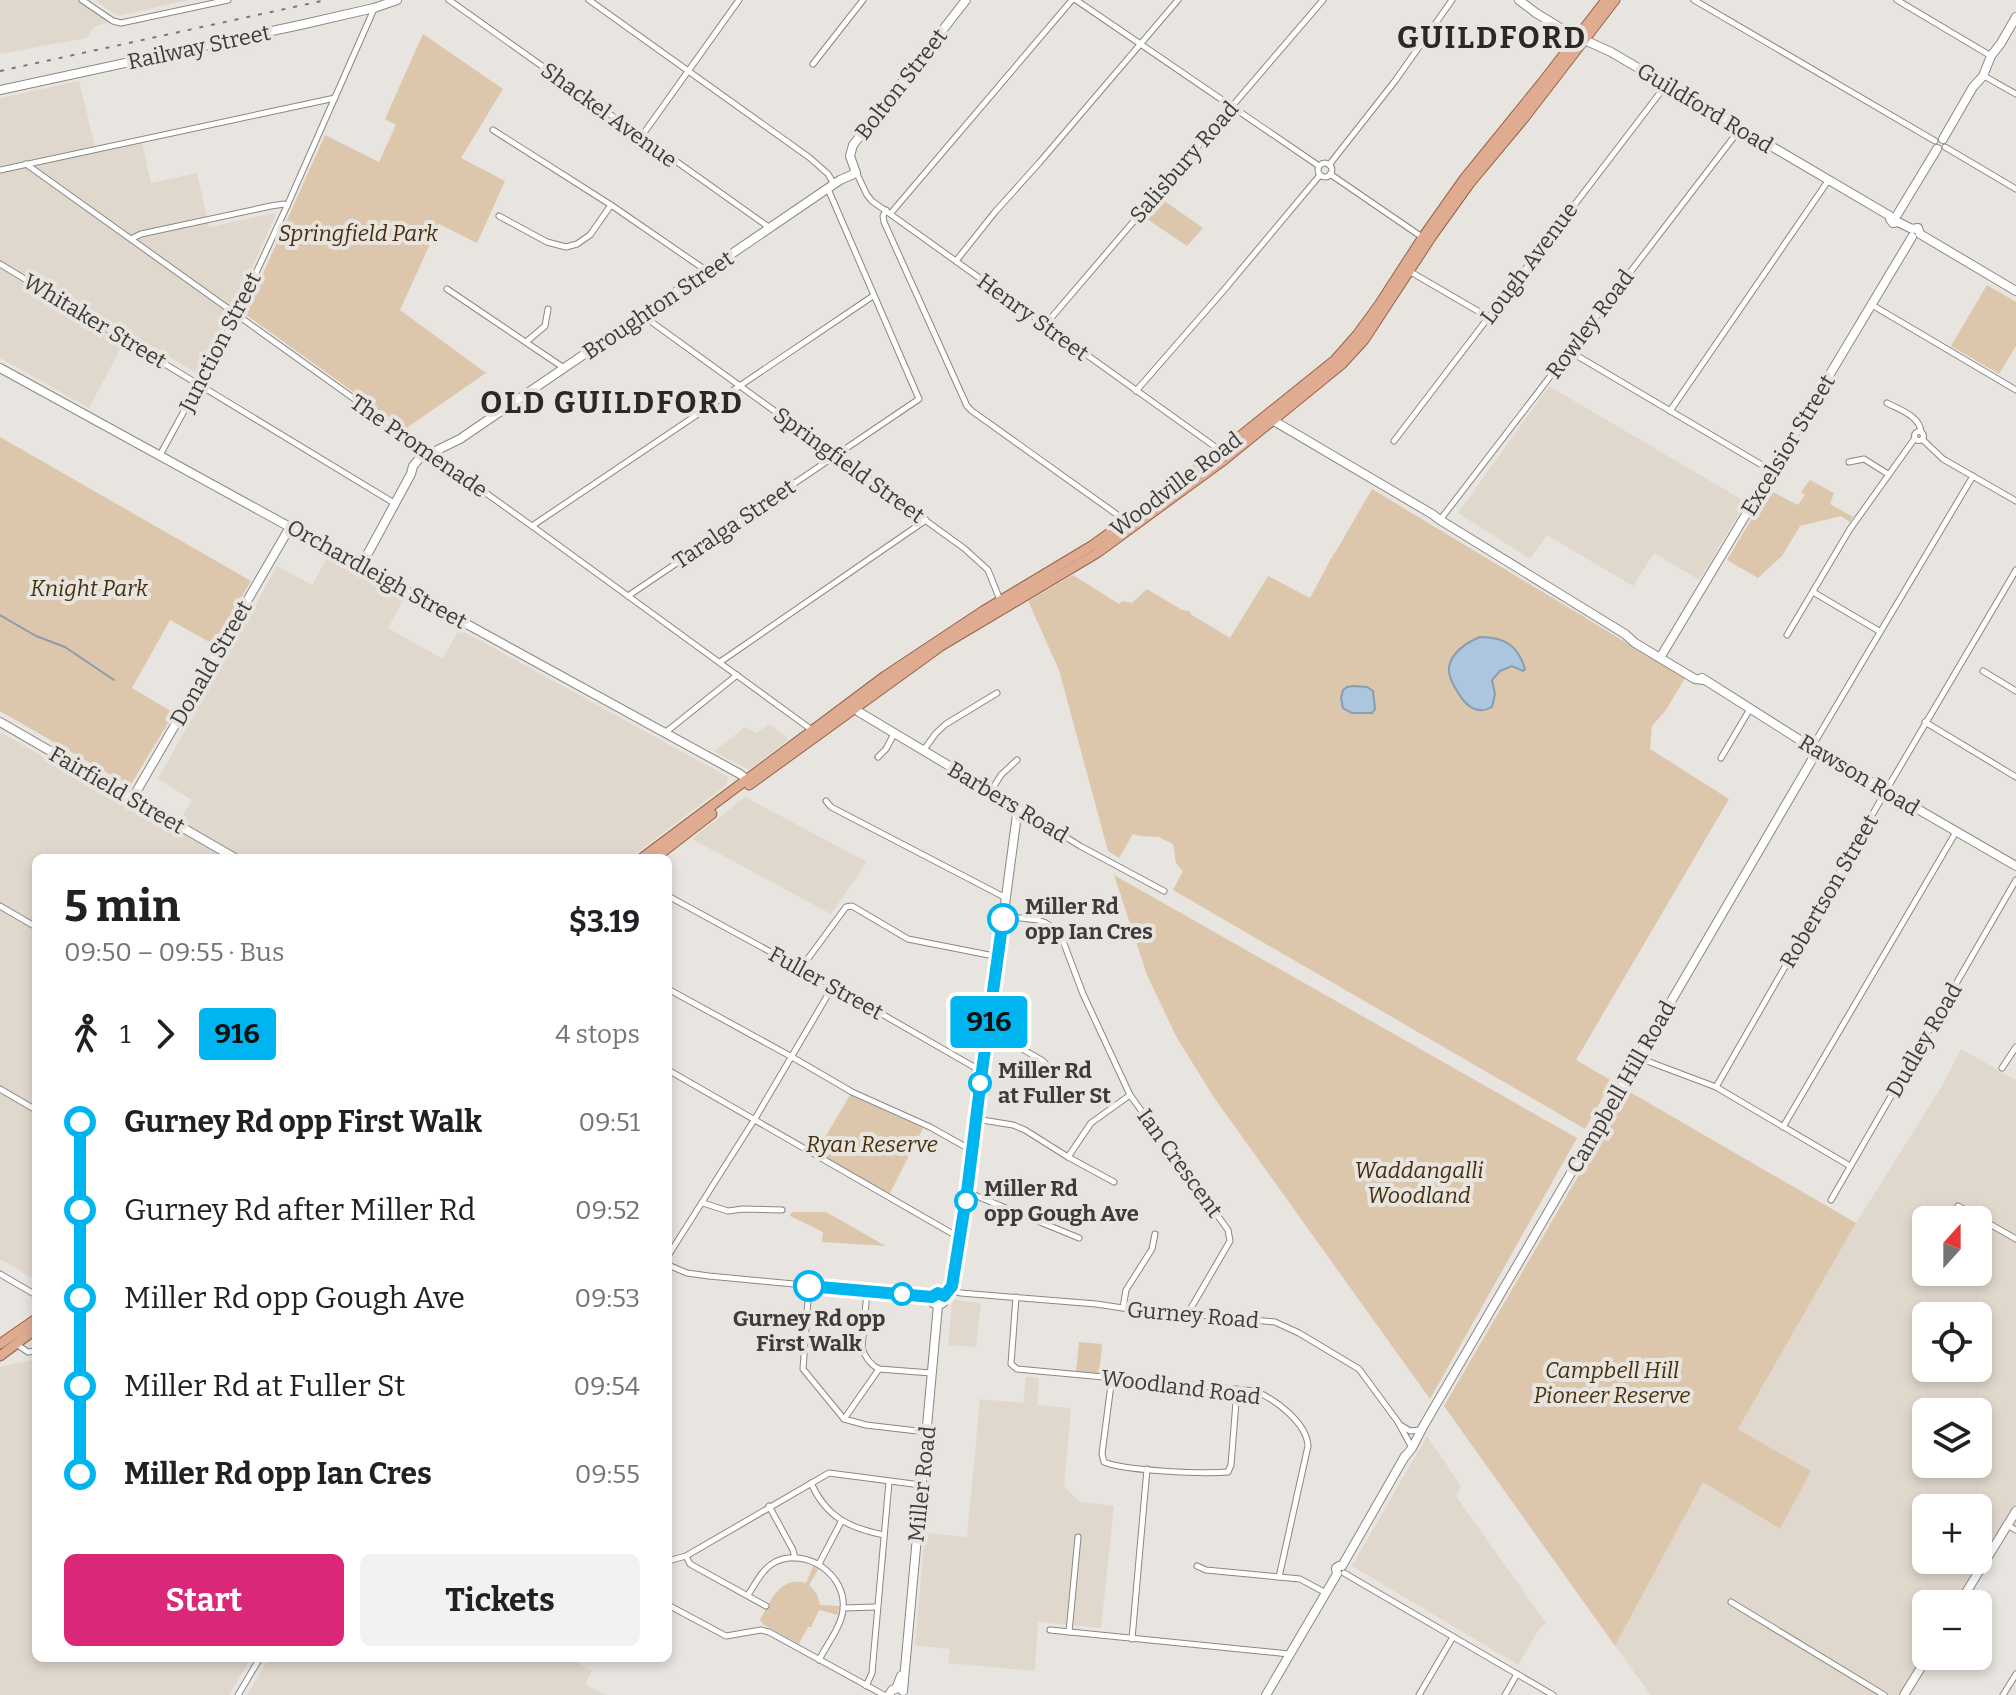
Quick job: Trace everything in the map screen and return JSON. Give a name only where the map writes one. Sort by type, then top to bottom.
[{"type":"main road","name":"Woodville Road","points":[[1031,586],[1127,521],[1333,372],[1364,340],[1470,183],[1525,117],[1606,0]]},
{"type":"main road","name":"Woodville Road","points":[[660,854],[812,730],[885,676],[1006,600],[1097,553],[1224,460],[1347,347],[1464,179],[1615,0]]},
{"type":"main road","name":"Woodville Road","points":[[648,854],[1006,600]]},
{"type":"main road","points":[[0,1356],[32,1323]]},
{"type":"main road","points":[[0,1344],[32,1331]]},
{"type":"street","points":[[82,0],[121,23],[228,0]]},
{"type":"street","name":"Railway Street","points":[[0,90],[374,8],[397,0]]},
{"type":"street","name":"Shackel Avenue","points":[[449,0],[770,228]]},
{"type":"street","points":[[532,526],[873,296],[837,183],[810,158],[589,0]]},
{"type":"street","points":[[641,137],[739,0]]},
{"type":"street","points":[[813,64],[863,0]]},
{"type":"street","name":"Bolton Street","points":[[856,173],[851,159],[853,145],[966,0]]},
{"type":"street","points":[[1127,521],[967,406],[883,216],[1074,0],[1319,166]]},
{"type":"street","points":[[956,261],[1178,0]]},
{"type":"street","name":"Salisbury Road","points":[[1045,325],[1323,0]]},
{"type":"street","points":[[1329,165],[1395,81],[1452,0]]},
{"type":"street","name":"Guildford Road","points":[[1519,0],[1536,13],[1611,52],[2016,291]]},
{"type":"street","points":[[1694,0],[2016,189]]},
{"type":"street","points":[[1897,0],[1991,56]]},
{"type":"street","name":"Junction Street","points":[[160,455],[236,316],[374,8]]},
{"type":"street","points":[[1895,218],[2016,17]]},
{"type":"street","points":[[1983,76],[2016,94]]},
{"type":"street","name":"Lough Avenue","points":[[1394,441],[1666,85]]},
{"type":"street","points":[[0,170],[335,98]]},
{"type":"street","name":"Rowley Road","points":[[1440,520],[1740,129]]},
{"type":"street","points":[[493,130],[708,271]]},
{"type":"street","name":"The Promenade","points":[[26,164],[812,730]]},
{"type":"street","points":[[1319,166],[1329,165]]},
{"type":"street","points":[[1329,165],[1330,174]]},
{"type":"street","points":[[1319,166],[1320,175]]},
{"type":"street","name":"Broughton Street","points":[[361,566],[416,462],[460,439],[856,173]]},
{"type":"street","name":"Henry Street","points":[[856,173],[869,198],[1221,451]]},
{"type":"street","points":[[1330,174],[1423,237]]},
{"type":"street","points":[[1320,175],[1330,174]]},
{"type":"street","points":[[1136,391],[1320,175]]},
{"type":"street","points":[[1670,411],[1828,181]]},
{"type":"street","points":[[499,216],[547,242],[566,247],[590,235],[611,205]]},
{"type":"street","points":[[131,239],[141,234],[271,206],[287,206]]},
{"type":"street","name":"Excelsior Street","points":[[1663,653],[1915,234]]},
{"type":"street","name":"Whitaker Street","points":[[0,264],[395,503]]},
{"type":"street","points":[[1409,271],[1488,317]]},
{"type":"street","points":[[447,289],[564,368]]},
{"type":"street","name":"Taralga Street","points":[[628,596],[919,399],[873,296]]},
{"type":"street","points":[[1872,305],[2016,390]]},
{"type":"street","points":[[526,342],[545,326],[548,309]]},
{"type":"street","name":"Springfield Street","points":[[642,315],[965,549],[983,564],[1006,600]]},
{"type":"street","points":[[1569,351],[1773,472]]},
{"type":"street","name":"Orchardleigh Street","points":[[0,368],[750,781]]},
{"type":"street","points":[[1787,635],[1850,529],[1888,474],[1924,436],[1917,420],[1887,403]]},
{"type":"street","name":"Rawson Road","points":[[1269,418],[1432,514],[1695,679],[1704,680]]},
{"type":"street","points":[[1919,438],[1940,457],[2016,501]]},
{"type":"street","points":[[1849,462],[1864,459],[1888,474]]},
{"type":"street","points":[[1814,749],[1816,738],[1973,476]]},
{"type":"street","points":[[720,662],[926,520]]},
{"type":"street","name":"Donald Street","points":[[132,799],[290,527]]},
{"type":"street","name":"Robertson Street","points":[[1716,1087],[1925,722],[2016,570]]},
{"type":"street","points":[[1813,592],[1879,631]]},
{"type":"street","name":"Rawson Road","points":[[1625,634],[1638,638],[1814,749],[2016,866]]},
{"type":"street","points":[[1641,646],[1663,653],[1687,674]]},
{"type":"street","points":[[1983,671],[2016,691]]},
{"type":"street","points":[[665,733],[737,675]]},
{"type":"street","points":[[923,751],[946,724],[997,693]]},
{"type":"street","name":"Barbers Road","points":[[854,708],[1102,859],[1164,891]]},
{"type":"street","points":[[1721,758],[1750,709]]},
{"type":"street","name":"Fairfield Street","points":[[0,722],[228,854]]},
{"type":"street","points":[[1925,722],[2016,777]]},
{"type":"street","points":[[878,757],[894,734]]},
{"type":"street","name":"Campbell Hill Road","points":[[1404,1458],[1813,758],[1814,749]]},
{"type":"street","points":[[991,791],[1001,775],[1017,760]]},
{"type":"street","points":[[826,801],[831,807],[1006,898]]},
{"type":"street","points":[[672,1267],[687,1273],[867,1291],[943,1303],[955,1278],[1018,807]]},
{"type":"street","points":[[1783,1127],[1956,832]]},
{"type":"street","name":"Dudley Road","points":[[1831,1200],[2016,880]]},
{"type":"street","name":"Fuller Street","points":[[672,898],[982,1071]]},
{"type":"street","points":[[0,906],[32,925]]},
{"type":"street","points":[[801,968],[846,907],[852,906],[908,939],[999,957]]},
{"type":"street","name":"Ian Crescent","points":[[1004,916],[1038,920],[1062,936],[1083,994],[1130,1095],[1228,1230],[1230,1241],[1191,1308],[1191,1314]]},
{"type":"street","points":[[672,1250],[833,986]]},
{"type":"street","points":[[672,991],[852,1092],[930,1127],[972,1151]]},
{"type":"street","points":[[988,1029],[1043,1061],[1049,1068]]},
{"type":"street","points":[[2002,1068],[2016,1047]]},
{"type":"street","points":[[1638,1057],[1716,1087],[1850,1166]]},
{"type":"street","points":[[672,1072],[960,1238]]},
{"type":"street","points":[[0,1089],[32,1108]]},
{"type":"street","points":[[1068,1157],[1091,1123],[1130,1095]]},
{"type":"street","points":[[976,1119],[1025,1130],[1114,1182]]},
{"type":"street","points":[[967,1192],[1079,1238]]},
{"type":"street","points":[[703,1203],[728,1211],[782,1210]]},
{"type":"street","points":[[1992,1225],[2016,1239]]},
{"type":"street","points":[[1123,1308],[1126,1290],[1152,1249],[1155,1234]]},
{"type":"street","points":[[0,1274],[32,1293]]},
{"type":"street","points":[[809,1286],[803,1369],[844,1419],[866,1425],[927,1432]]},
{"type":"street","points":[[867,1291],[864,1354],[879,1369],[932,1373]]},
{"type":"street","name":"Gurney Road","points":[[947,1293],[1275,1322],[1359,1369],[1398,1422],[1410,1444]]},
{"type":"street","name":"Woodland Road","points":[[1016,1297],[1011,1364],[1017,1369],[1255,1391],[1270,1397],[1284,1409],[1308,1436],[1308,1446],[1279,1577]]},
{"type":"street","name":"Miller Road","points":[[895,1693],[904,1664],[927,1432],[935,1301]]},
{"type":"street","points":[[13,1340],[28,1352],[32,1352]]},
{"type":"street","points":[[844,1419],[879,1369]]},
{"type":"street","points":[[1112,1377],[1102,1454],[1104,1462],[1147,1469],[1228,1472],[1237,1389]]},
{"type":"street","points":[[1398,1422],[1410,1431],[1424,1424]]},
{"type":"street","name":"Campbell Hill Road","points":[[1266,1695],[1424,1424]]},
{"type":"street","points":[[1132,1639],[1147,1469]]},
{"type":"street","points":[[672,1560],[686,1556],[829,1473],[921,1485]]},
{"type":"street","points":[[866,1686],[872,1673],[889,1482]]},
{"type":"street","points":[[811,1483],[819,1500],[841,1522],[885,1535]]},
{"type":"street","points":[[769,1506],[795,1558]]},
{"type":"street","points":[[1969,1590],[2012,1528],[2016,1511]]},
{"type":"street","points":[[819,1564],[841,1522]]},
{"type":"street","points":[[1069,1632],[1078,1537]]},
{"type":"street","points":[[686,1556],[690,1564],[766,1606]]},
{"type":"street","points":[[748,1595],[767,1568],[784,1559],[795,1558],[819,1564],[831,1574],[842,1594],[843,1608],[839,1624],[819,1660]]},
{"type":"street","points":[[1197,1566],[1206,1570],[1300,1579],[1326,1593]]},
{"type":"street","points":[[1341,1571],[1553,1695]]},
{"type":"street","points":[[1731,1602],[1884,1695]]},
{"type":"street","points":[[672,1607],[722,1635],[765,1631],[866,1686],[895,1693]]},
{"type":"street","points":[[843,1608],[876,1607]]},
{"type":"street","points":[[1050,1630],[1289,1654]]},
{"type":"street","points":[[1419,1695],[1453,1637]]},
{"type":"street","points":[[238,1695],[258,1662]]},
{"type":"street","points":[[1904,1695],[1919,1670]]},
{"type":"street","points":[[1505,1695],[1517,1674]]},
{"type":"street","points":[[2003,1695],[2016,1674]]},
{"type":"shaded area","points":[[0,0],[82,0],[113,21],[94,27],[86,38],[0,54]]},
{"type":"shaded area","points":[[95,0],[189,0],[118,16]]},
{"type":"shaded area","points":[[79,81],[96,152],[142,142],[151,183],[197,173],[209,227],[276,214],[229,319],[199,373],[129,333],[89,408],[0,358],[0,98]]},
{"type":"shaded area","points":[[1549,386],[1746,502],[1699,580],[1654,553],[1633,586],[1547,535],[1530,559],[1458,513]]},
{"type":"shaded area","points":[[328,556],[404,599],[388,628],[443,659],[459,629],[728,777],[726,785],[635,854],[32,854],[32,1278],[0,1259],[0,732],[173,832],[192,800],[158,779],[277,566],[312,585]]},
{"type":"shaded area","points":[[768,724],[789,739],[751,769],[714,751],[745,727],[757,733]]},
{"type":"shaded area","points":[[745,797],[867,862],[831,914],[692,839]]},
{"type":"shaded area","points":[[1961,1049],[2016,1080],[2016,1530],[2008,1525],[1992,1551],[1992,1494],[1912,1494],[1912,1574],[1978,1574],[1968,1590],[1912,1590],[1912,1670],[1918,1670],[1904,1695],[1651,1695],[1615,1646],[1703,1481],[1779,1529],[1811,1471],[1738,1429],[1856,1223],[1942,1086]]},
{"type":"shaded area","points":[[955,1300],[981,1303],[976,1347],[948,1345]]},
{"type":"shaded area","points":[[32,1360],[32,1662],[249,1662],[229,1695],[0,1695],[0,1367]]},
{"type":"shaded area","points":[[1026,1377],[1039,1378],[1037,1405],[1071,1408],[1064,1487],[1081,1502],[1114,1506],[1101,1628],[1038,1622],[1035,1671],[948,1663],[950,1649],[915,1645],[925,1533],[967,1537],[980,1399],[1023,1403]]},
{"type":"shaded area","points":[[1427,1436],[1461,1486],[1456,1496],[1546,1623],[1539,1629],[1518,1665],[1352,1566]]},
{"type":"shaded area","points":[[267,1662],[576,1662],[592,1671],[585,1684],[605,1695],[247,1695]]},
{"type":"green space","name":"Springfield Park","points":[[423,34],[503,89],[461,158],[505,181],[477,243],[439,224],[400,310],[486,373],[405,429],[245,314],[325,135],[379,162],[396,125],[385,119]]},
{"type":"green space","points":[[1163,200],[1203,228],[1187,246],[1147,219]]},
{"type":"green space","points":[[1987,285],[2016,302],[2016,346],[1999,374],[1951,346]]},
{"type":"green space","name":"Knight Park","points":[[0,437],[251,581],[213,644],[170,620],[132,688],[174,713],[130,786],[0,711]]},
{"type":"green space","points":[[1810,480],[1834,493],[1830,504],[1853,517],[1850,522],[1841,516],[1800,526],[1782,556],[1758,578],[1727,560],[1769,490],[1798,505],[1805,495],[1801,492]]},
{"type":"green space","points":[[1372,489],[1685,678],[1666,710],[1652,726],[1650,749],[1729,799],[1576,1060],[1612,1081],[1585,1129],[1173,890],[1183,871],[1176,863],[1173,844],[1159,837],[1133,834],[1119,858],[1108,851],[1059,670],[1028,601],[1073,575],[1119,604],[1122,601],[1132,603],[1147,589],[1189,611],[1230,638],[1268,576],[1310,598]]},
{"type":"green space","name":"Waddangalli Woodland","points":[[1114,875],[1577,1138],[1430,1399],[1215,1099],[1177,1038],[1147,975]]},
{"type":"green space","name":"Campbell Hill Pioneer Reserve","points":[[1628,1091],[1856,1223],[1738,1429],[1811,1471],[1780,1529],[1703,1482],[1615,1646],[1444,1406]]},
{"type":"green space","name":"Ryan Reserve","points":[[850,1095],[923,1128],[889,1195],[816,1153]]},
{"type":"green space","points":[[792,1212],[826,1212],[886,1246],[822,1242],[823,1232],[790,1216]]},
{"type":"green space","points":[[1079,1342],[1102,1344],[1099,1375],[1076,1372]]},
{"type":"green space","points":[[814,1565],[819,1568],[809,1585],[817,1594],[820,1605],[839,1606],[838,1615],[819,1610],[799,1644],[760,1620],[777,1592],[789,1583],[806,1583]]},
{"type":"water","points":[[1480,637],[1509,644],[1525,669],[1512,666],[1500,671],[1492,680],[1495,694],[1492,707],[1476,710],[1464,701],[1452,683],[1449,670],[1456,653]]},
{"type":"water","points":[[1353,686],[1367,687],[1373,691],[1375,709],[1372,713],[1352,713],[1343,708],[1343,690]]},
{"type":"waterway","points":[[0,615],[36,636],[65,647],[114,680]]},
{"type":"railway","points":[[0,71],[326,0]]},
{"type":"bus line","name":"916","points":[[809,1286],[932,1297],[938,1293],[944,1296],[952,1286],[1003,919]]},
{"type":"place","name":"Miller Rd opp Ian Cres","points":[[1003,919]]},
{"type":"place","name":"Miller Rd at Fuller St","points":[[980,1083]]},
{"type":"place","name":"Miller Rd opp Gough Ave","points":[[966,1201]]},
{"type":"place","name":"Gurney Rd opp First Walk","points":[[809,1286]]},
{"type":"district","name":"GUILDFORD","points":[[1492,38]]},
{"type":"district","name":"OLD GUILDFORD","points":[[612,403]]}]
